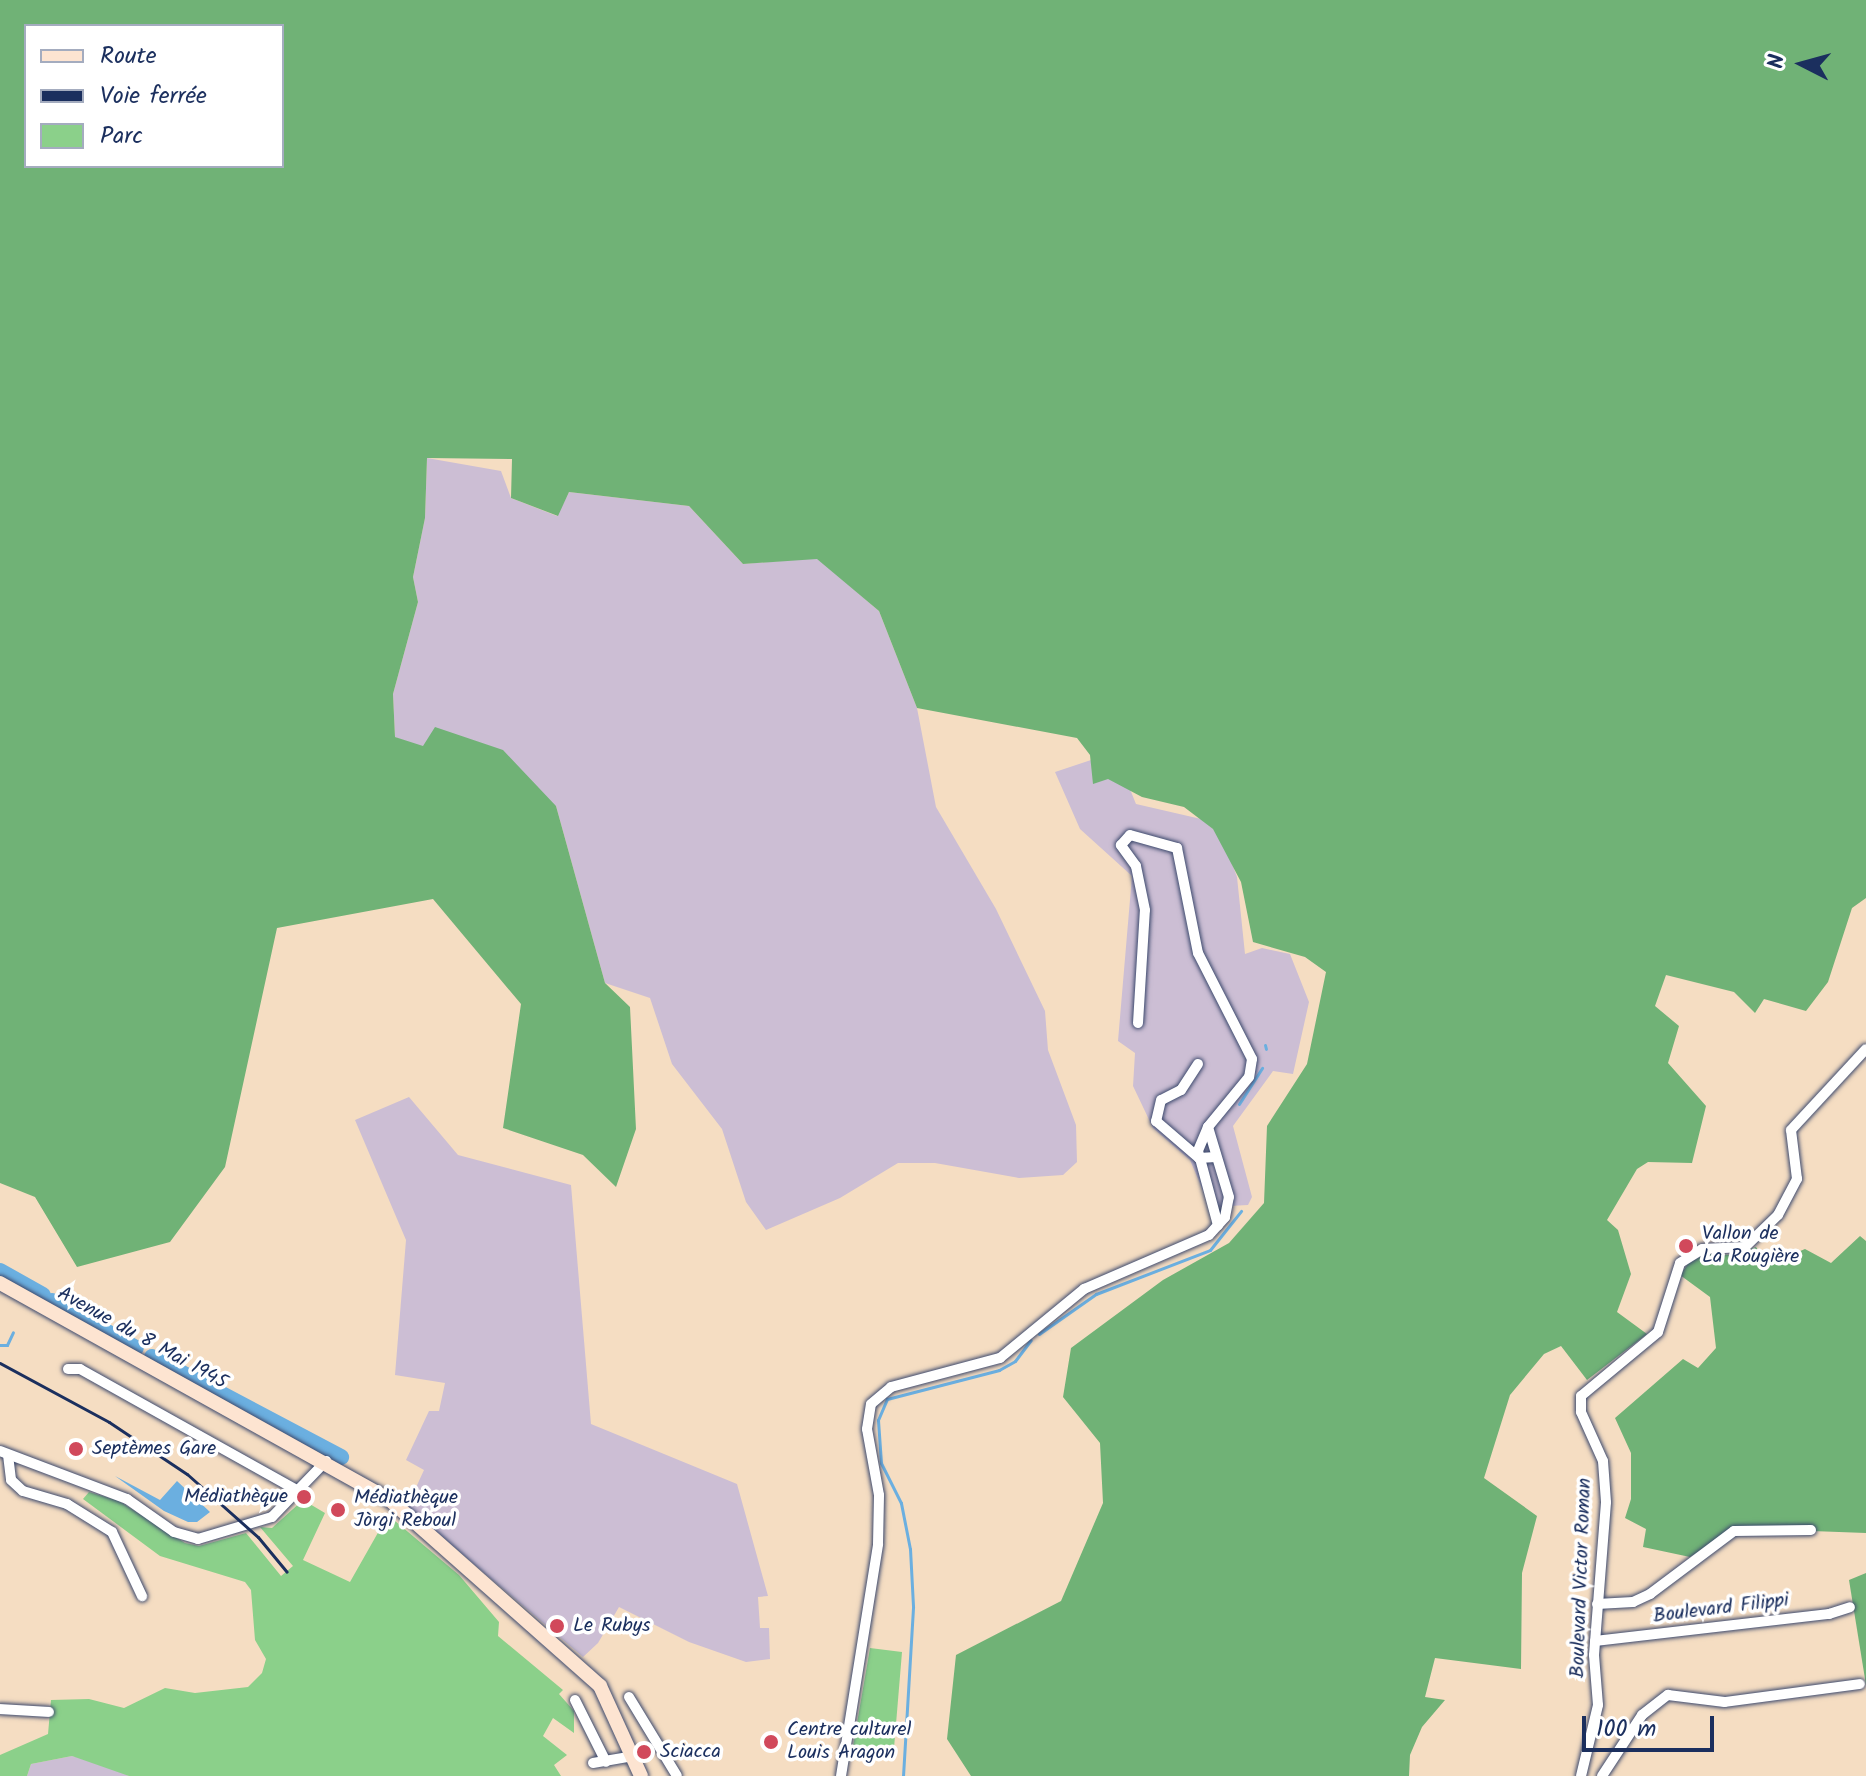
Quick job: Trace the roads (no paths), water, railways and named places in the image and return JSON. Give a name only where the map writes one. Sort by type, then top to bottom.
[{"type":"main road","name":"Avenue du 8 Mai 1945","points":[[0,1283],[391,1501],[600,1686],[641,1776]]},
{"type":"street","points":[[1138,1023],[1145,910],[1136,866],[1121,845],[1130,835],[1177,848],[1198,953],[1219,1003],[1250,1050],[1249,1077],[1208,1127],[1199,1158],[1218,1225]]},
{"type":"street","name":"Boulevard Victor Roman","points":[[1581,1776],[1598,1705],[1595,1641],[1605,1476],[1581,1412],[1581,1396],[1658,1332],[1680,1263],[1702,1249],[1745,1247],[1778,1215],[1797,1179],[1791,1130],[1866,1049]]},
{"type":"street","points":[[1198,1064],[1181,1090],[1161,1100],[1156,1121],[1161,1130],[1199,1158],[1216,1157]]},
{"type":"street","points":[[841,1776],[878,1544],[879,1495],[867,1429],[871,1404],[891,1387],[1000,1358],[1084,1289],[1199,1241],[1218,1225],[1229,1197],[1208,1127]]},
{"type":"street","points":[[68,1369],[80,1369],[300,1492]]},
{"type":"street","points":[[4,1453],[127,1499],[174,1532],[198,1539],[259,1523],[300,1492],[324,1464]]},
{"type":"street","points":[[4,1453],[11,1480],[17,1486],[33,1497],[67,1504],[112,1532],[142,1596]]},
{"type":"street","points":[[17,1486],[25,1463]]},
{"type":"street","points":[[1597,1604],[1633,1602],[1650,1594],[1734,1531],[1811,1530]]},
{"type":"street","name":"Boulevard Filippi","points":[[1595,1641],[1829,1614],[1850,1607]]},
{"type":"street","points":[[1602,1776],[1642,1715],[1668,1695],[1725,1702],[1860,1684]]},
{"type":"street","points":[[629,1697],[677,1776]]},
{"type":"street","points":[[575,1700],[606,1762]]},
{"type":"street","points":[[0,1709],[49,1712]]},
{"type":"street","points":[[593,1763],[634,1756]]},
{"type":"water","points":[[115,1476],[160,1500],[177,1481],[210,1512],[197,1522],[188,1522],[164,1511]]},
{"type":"waterway","points":[[1265,1045],[1266,1049]]},
{"type":"waterway","points":[[1239,1104],[1262,1068]]},
{"type":"waterway","points":[[1039,1334],[1096,1294],[1210,1250],[1241,1211]]},
{"type":"waterway","points":[[0,1271],[43,1295]]},
{"type":"waterway","points":[[52,1301],[97,1326]]},
{"type":"waterway","points":[[100,1328],[136,1348]]},
{"type":"waterway","points":[[0,1345],[7,1345],[13,1332]]},
{"type":"waterway","points":[[903,1776],[913,1606],[910,1549],[901,1503],[881,1463],[878,1420],[887,1399],[999,1370],[1015,1361],[1031,1340]]},
{"type":"waterway","points":[[152,1357],[341,1457]]},
{"type":"railway","points":[[0,1363],[109,1422],[187,1474],[258,1537],[287,1572]]},
{"type":"place","name":"Vallon de La Rougière","points":[[1686,1246]]},
{"type":"place","name":"Septèmes Gare","points":[[76,1449]]},
{"type":"place","name":"Médiathèque","points":[[304,1497]]},
{"type":"place","name":"Médiathèque Jòrgi Reboul","points":[[338,1510]]},
{"type":"place","name":"Le Rubys","points":[[557,1626]]},
{"type":"place","name":"Centre culturel Louis Aragon","points":[[771,1742]]},
{"type":"place","name":"Sciacca","points":[[644,1752]]}]
